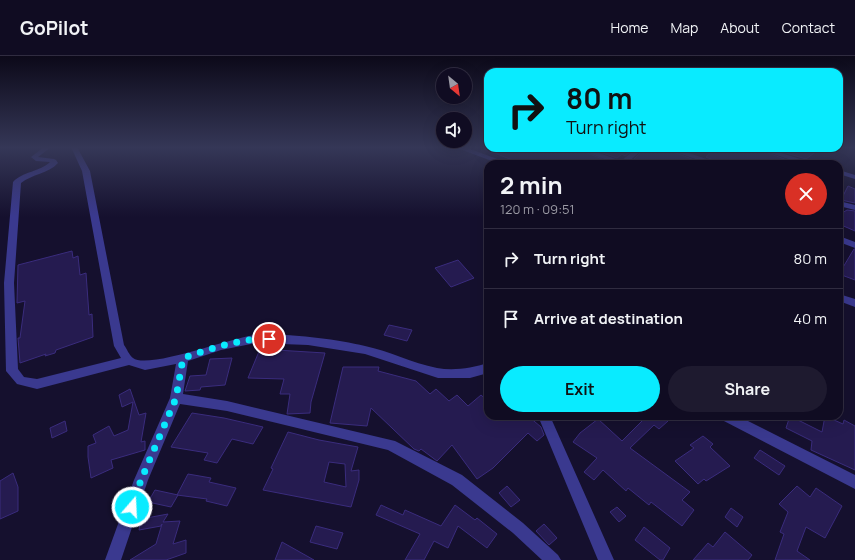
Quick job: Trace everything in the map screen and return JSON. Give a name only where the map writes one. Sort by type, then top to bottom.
[{"type":"street","points":[[42,171],[26,176],[17,182],[9,283],[12,371],[21,381],[37,384],[128,361],[145,366],[183,358],[221,346],[256,339],[308,341],[365,350],[438,373],[470,373],[484,369]]},
{"type":"street","points":[[86,171],[119,346],[128,361]]},
{"type":"street","points":[[843,173],[855,177]]},
{"type":"street","points":[[843,204],[855,208]]},
{"type":"street","points":[[843,240],[855,245]]},
{"type":"street","points":[[843,298],[855,303]]},
{"type":"street","points":[[113,560],[141,480],[176,398],[183,358]]},
{"type":"street","points":[[176,398],[227,406],[390,445],[457,480],[518,528],[553,560]]},
{"type":"street","points":[[546,420],[606,560]]},
{"type":"street","points":[[734,420],[855,482]]},
{"type":"building","points":[[848,186],[855,189],[855,203],[843,200],[843,196]]},
{"type":"building","points":[[847,210],[855,211],[855,231],[843,226],[843,212]]},
{"type":"building","points":[[855,249],[855,280],[843,276],[843,267]]},
{"type":"building","points":[[72,251],[73,258],[78,256],[80,275],[86,273],[89,315],[92,314],[93,337],[56,350],[55,353],[45,356],[46,354],[20,363],[18,338],[20,338],[25,301],[17,303],[18,265]]},
{"type":"building","points":[[458,260],[474,278],[451,287],[435,268]]},
{"type":"building","points":[[389,325],[412,330],[407,341],[384,335]]},
{"type":"building","points":[[260,349],[325,353],[311,402],[310,413],[287,414],[290,394],[280,394],[284,379],[248,378]]},
{"type":"building","points":[[232,358],[225,385],[201,387],[200,390],[185,391],[190,376],[206,375],[210,359]]},
{"type":"building","points":[[343,367],[379,367],[378,371],[416,381],[430,394],[436,389],[449,401],[457,395],[468,406],[481,395],[484,398],[484,420],[533,420],[541,427],[544,435],[537,441],[528,433],[493,468],[477,479],[452,445],[437,461],[421,449],[419,451],[414,449],[371,408],[367,426],[330,423]]},
{"type":"building","points":[[130,389],[139,415],[146,413],[141,442],[145,441],[145,450],[111,460],[113,468],[91,478],[88,446],[96,443],[93,435],[109,426],[114,436],[128,430],[133,402],[122,407],[119,395]]},
{"type":"building","points":[[192,413],[224,418],[263,427],[253,444],[232,439],[217,463],[204,460],[208,453],[171,447]]},
{"type":"building","points":[[597,420],[599,420],[622,441],[643,420],[668,421],[659,429],[654,425],[630,448],[690,492],[682,500],[694,510],[682,526],[651,502],[649,505],[628,488],[626,491],[603,470],[594,480],[584,472],[597,458],[573,442],[580,433]]},
{"type":"building","points":[[789,420],[798,420],[822,432],[824,420],[834,420],[843,424],[844,420],[855,426],[855,470],[811,450],[812,441],[786,428]]},
{"type":"building","points":[[65,421],[67,431],[52,438],[50,428]]},
{"type":"building","points":[[288,432],[319,440],[358,447],[351,471],[359,470],[359,480],[351,507],[263,490],[273,469],[271,468]],"holes":[[[329,462],[345,464],[346,487],[324,482]]]},
{"type":"building","points":[[703,436],[713,444],[710,447],[730,466],[706,481],[704,479],[698,484],[675,461],[694,448],[690,445]]},
{"type":"building","points":[[760,450],[785,466],[779,475],[754,458]]},
{"type":"building","points":[[13,473],[18,487],[18,511],[0,519],[0,481]]},
{"type":"building","points":[[188,474],[211,478],[209,482],[236,488],[227,506],[206,501],[207,499],[177,495]]},
{"type":"building","points":[[507,486],[520,500],[511,507],[499,493]]},
{"type":"building","points":[[797,486],[810,497],[816,488],[842,506],[825,538],[806,527],[797,551],[810,560],[775,560],[784,534],[780,532],[788,512],[779,504]]},
{"type":"building","points":[[155,490],[178,495],[171,507],[148,502]]},
{"type":"building","points":[[381,505],[403,515],[405,510],[441,526],[455,505],[475,520],[477,518],[497,534],[487,548],[458,526],[448,548],[434,541],[424,560],[405,560],[420,534],[376,515]]},
{"type":"building","points":[[617,507],[626,516],[619,522],[610,512]]},
{"type":"building","points":[[731,508],[743,517],[737,527],[725,517]]},
{"type":"building","points":[[168,514],[163,522],[180,521],[173,544],[186,540],[186,553],[166,560],[130,560],[156,544],[162,524],[161,526],[139,530],[141,519]]},
{"type":"building","points":[[544,524],[557,538],[549,545],[536,531]]},
{"type":"building","points":[[316,526],[343,533],[337,549],[310,542]]},
{"type":"building","points":[[644,527],[670,548],[663,560],[660,560],[635,540]]},
{"type":"building","points":[[725,532],[752,555],[748,560],[693,560],[708,543],[713,547]]},
{"type":"building","points":[[282,542],[314,560],[275,560]]},
{"type":"route","points":[[132,507],[141,480],[176,398],[183,358],[221,346],[256,339],[269,339]]}]
